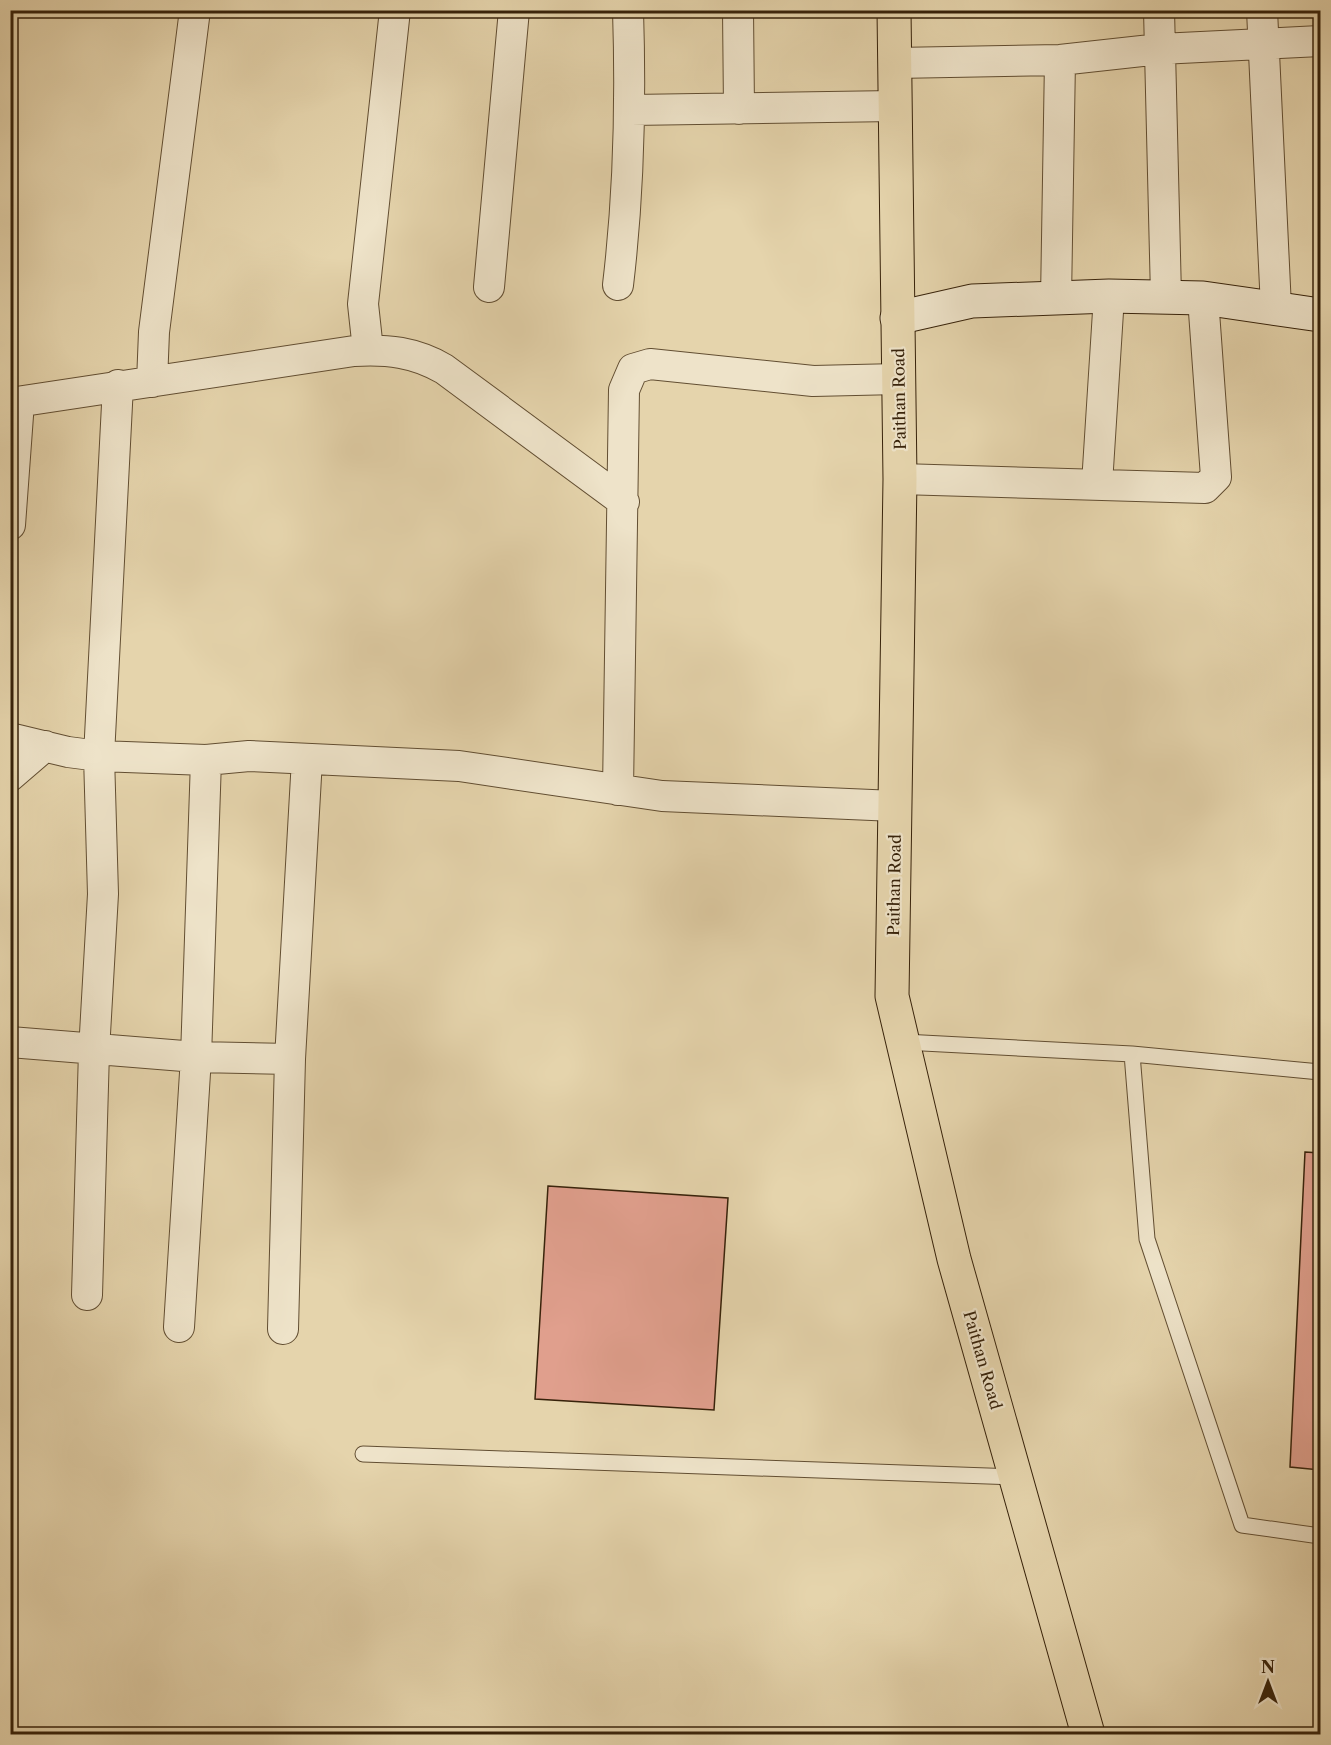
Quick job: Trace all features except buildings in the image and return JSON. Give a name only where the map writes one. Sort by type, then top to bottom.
[{"type":"highway","name":"Paithan Road","points":[[894,10],[900,479],[892,996],[954,1259],[1088,1734]]},
{"type":"street","points":[[153,357],[195,10]]},
{"type":"street","points":[[365,328],[395,10]]},
{"type":"street","points":[[489,287],[514,10]]},
{"type":"street","points":[[618,285],[626,219],[631,110],[628,10]]},
{"type":"street","points":[[738,10],[739,109]]},
{"type":"street","points":[[1159,10],[1166,296]]},
{"type":"street","points":[[1262,10],[1276,308]]},
{"type":"street","points":[[895,63],[1060,60],[1160,49],[1320,41]]},
{"type":"street","points":[[1056,299],[1060,60]]},
{"type":"street","points":[[631,110],[894,106]]},
{"type":"street","points":[[897,318],[972,301],[1109,296],[1203,298],[1320,315]]},
{"type":"street","points":[[1097,484],[1109,296]]},
{"type":"street","points":[[900,479],[1205,488],[1216,477],[1203,298]]},
{"type":"street","points":[[10,525],[15,402],[118,385],[153,357],[365,328],[390,350],[425,358],[624,502]]},
{"type":"street","points":[[618,790],[624,390],[633,369],[650,364],[813,381],[898,379]]},
{"type":"street","points":[[87,1295],[94,1051],[103,894],[99,756],[118,385]]},
{"type":"street","points":[[10,738],[99,756],[206,760],[249,756],[459,766],[662,796],[895,806]]},
{"type":"street","points":[[10,776],[45,746]]},
{"type":"street","points":[[284,1329],[290,1059],[307,759]]},
{"type":"street","points":[[179,1327],[196,1057],[206,760]]},
{"type":"street","points":[[10,1042],[94,1051],[196,1057],[290,1059]]},
{"type":"lane","points":[[904,1042],[1132,1054],[1320,1072]]},
{"type":"lane","points":[[1132,1054],[1147,1239],[1242,1525],[1320,1536]]},
{"type":"lane","points":[[363,1454],[1016,1477]]}]
